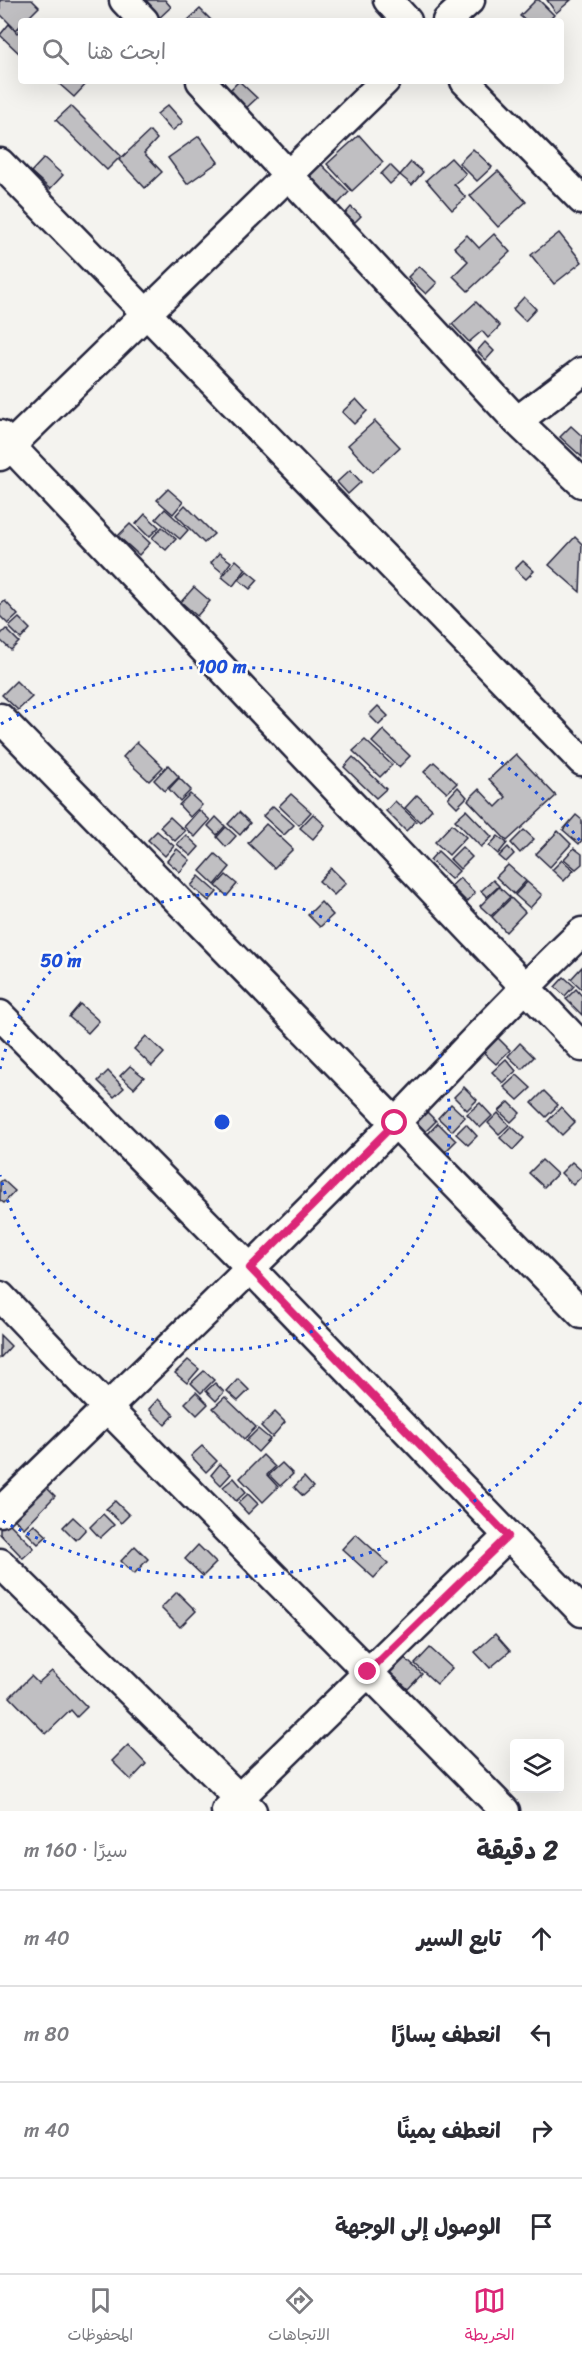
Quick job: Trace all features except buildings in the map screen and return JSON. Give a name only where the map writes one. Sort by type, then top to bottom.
[{"type":"street","points":[[124,0],[141,18]]},
{"type":"street","points":[[388,0],[404,18]]},
{"type":"street","points":[[450,18],[470,0]]},
{"type":"street","points":[[204,84],[290,174],[517,421],[582,483]]},
{"type":"street","points":[[382,84],[147,312],[4,446],[582,1047]]},
{"type":"street","points":[[468,84],[582,200]]},
{"type":"street","points":[[0,163],[582,761]]},
{"type":"street","points":[[517,421],[582,372]]},
{"type":"street","points":[[0,718],[582,1314]]},
{"type":"street","points":[[0,1512],[250,1268],[395,1123],[523,988],[582,932]]},
{"type":"street","points":[[0,1015],[250,1268],[582,1612]]},
{"type":"street","points":[[0,1296],[107,1408],[505,1811]]},
{"type":"street","points":[[0,1563],[239,1807],[368,1672],[508,1536]]},
{"type":"route","points":[[368,1672],[508,1536],[250,1268],[395,1123]]}]
